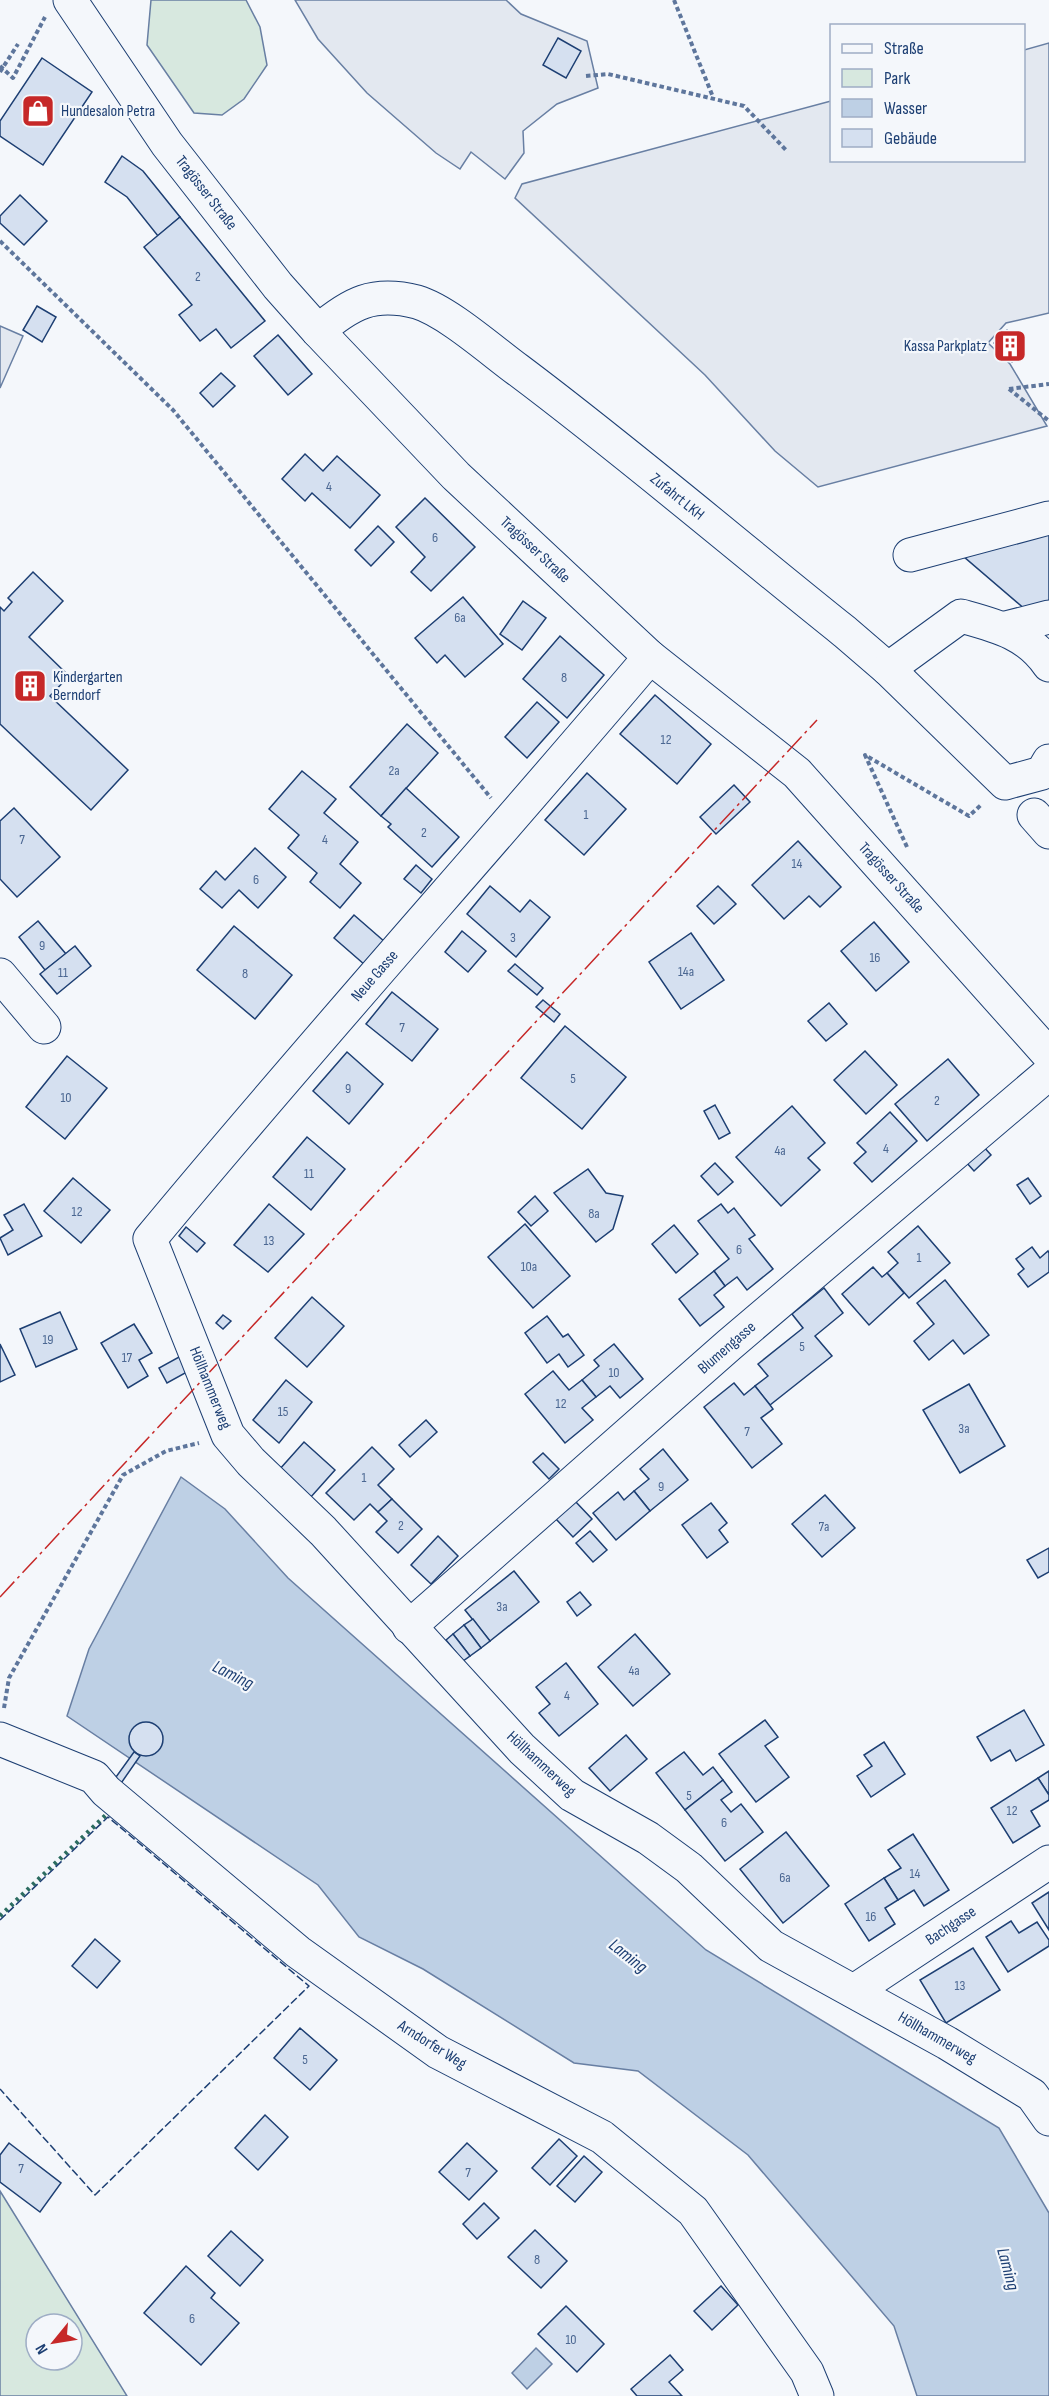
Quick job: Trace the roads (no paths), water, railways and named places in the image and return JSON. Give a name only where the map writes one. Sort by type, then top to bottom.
[{"type":"street","name":"Tragösser Straße","points":[[59,5],[278,286],[318,331],[456,476],[650,657],[797,773],[1049,1055]]},
{"type":"street","name":"Zufahrt LKH","points":[[318,331],[340,311],[377,296],[419,303],[458,325],[571,410],[888,669],[1005,783],[1042,774],[1049,761]]},
{"type":"street","points":[[910,555],[1049,518]]},
{"type":"street","points":[[888,669],[961,616],[1006,628],[1040,652],[1049,665]]},
{"type":"street","points":[[1006,628],[1049,617]]},
{"type":"street","name":"Neue Gasse","points":[[178,1309],[150,1239],[254,1114],[510,822],[650,657]]},
{"type":"street","points":[[0,975],[44,1027]]},
{"type":"street","name":"Blumengasse","points":[[409,1627],[729,1345],[1049,1073]]},
{"type":"street","name":"Höllhammerweg","points":[[178,1309],[228,1435],[250,1462],[323,1532],[522,1749],[572,1795],[648,1838],[689,1868],[771,1946],[947,2043],[1032,2095],[1049,2119]]},
{"type":"street","name":"Arndorfer Weg","points":[[4,1740],[94,1777],[106,1791],[307,1959],[438,2052],[602,2137],[693,2211],[807,2372],[817,2396]]},
{"type":"street","name":"Bachgasse","points":[[854,1991],[1049,1862]]},
{"type":"water","name":"Laming","points":[[181,1477],[225,1509],[288,1578],[706,1950],[999,2128],[1049,2213],[1049,2396],[917,2396],[894,2326],[748,2155],[638,2071],[574,2063],[423,1969],[359,1937],[318,1885],[67,1716],[89,1649]]},
{"type":"water","points":[[536,2348],[552,2364],[527,2389],[512,2373]]},
{"type":"place","name":"Hundesalon Petra","points":[[38,111]]},
{"type":"place","name":"Kassa Parkplatz","points":[[1010,346]]},
{"type":"place","name":"Kindergarten Berndorf","points":[[30,686]]}]
